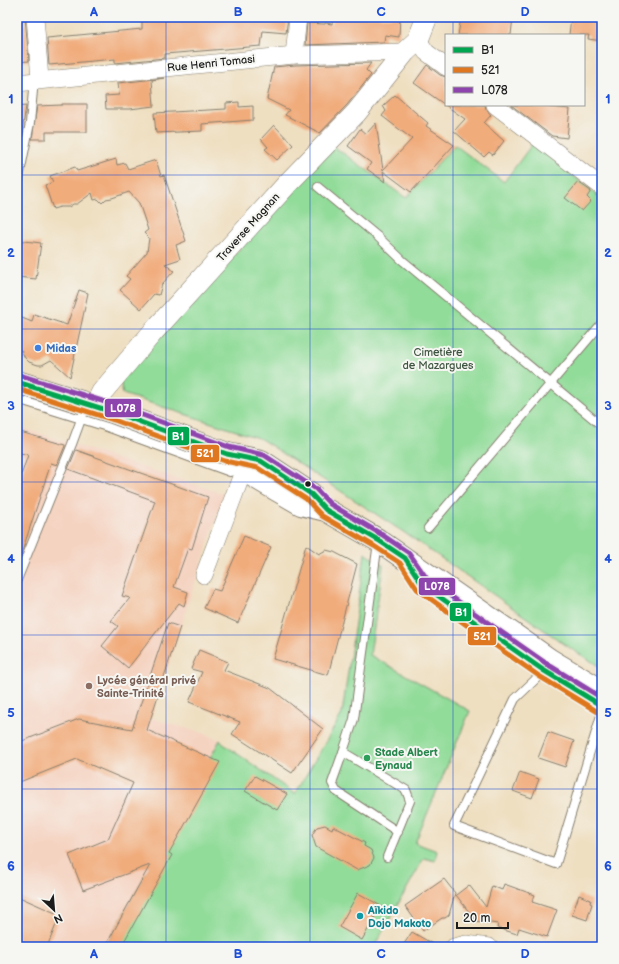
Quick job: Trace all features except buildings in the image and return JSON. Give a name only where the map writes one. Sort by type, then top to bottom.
[{"type":"main road","points":[[17,382],[87,409],[227,454],[261,461],[311,494],[326,510]]},
{"type":"main road","points":[[227,454],[252,476],[301,504],[326,510],[378,540],[406,558],[546,665],[602,691]]},
{"type":"street","points":[[35,17],[37,80]]},
{"type":"street","points":[[294,55],[298,17]]},
{"type":"street","name":"Traverse Magnan","points":[[87,409],[140,347],[289,182],[356,113],[412,46],[427,17]]},
{"type":"street","points":[[412,46],[426,52],[445,66]]},
{"type":"street","name":"Rue Henri Tomasi","points":[[17,83],[294,55],[412,46]]},
{"type":"street","points":[[496,106],[602,187]]},
{"type":"street","points":[[204,575],[244,468]]},
{"type":"street","points":[[454,947],[466,944],[489,947]]},
{"type":"lane","points":[[17,188],[37,80]]},
{"type":"lane","points":[[318,187],[402,260],[602,426]]},
{"type":"lane","points":[[428,528],[602,323]]},
{"type":"lane","points":[[17,399],[87,409],[156,444],[230,472],[244,468]]},
{"type":"lane","points":[[17,580],[87,409]]},
{"type":"lane","points":[[378,540],[354,719],[332,783],[336,791],[398,832]]},
{"type":"lane","points":[[602,706],[546,665],[539,676],[515,699],[454,826],[556,864],[602,712]]},
{"type":"lane","points":[[343,752],[406,790],[410,801],[387,857]]},
{"type":"shaded area","name":"Lycée général privé Sainte-Trinité","points":[[17,426],[224,494],[151,718],[206,734],[220,740],[106,947],[17,947]]},
{"type":"green space","name":"Cimetière de Mazargues","points":[[533,143],[602,199],[602,668],[570,648],[411,537],[261,439],[123,394],[120,381],[333,146],[406,198],[455,145],[504,182]]},
{"type":"green space","name":"Stade Albert Eynaud","points":[[365,553],[383,565],[370,655],[470,711],[415,843],[437,851],[435,861],[424,858],[374,947],[105,947],[220,740],[222,743],[295,794],[342,714]]},
{"type":"transit line","name":"L078","points":[[19,375],[118,406],[229,447],[264,455],[316,489],[330,504],[381,534],[409,553],[427,579],[484,620],[547,664],[602,698]]},
{"type":"transit line","name":"B1","points":[[17,382],[116,413],[227,454],[261,461],[311,494],[326,510],[378,540],[405,558],[422,584],[480,626],[543,670],[602,706]]},
{"type":"transit line","name":"521","points":[[17,389],[114,420],[225,461],[258,468],[306,499],[322,516],[400,563],[417,589],[476,632],[539,676],[598,712]]},
{"type":"place","name":"Midas","points":[[38,348]]},
{"type":"place","name":"Lycée général privé Sainte-Trinité","points":[[89,686]]},
{"type":"place","name":"Stade Albert Eynaud","points":[[367,758]]},
{"type":"place","name":"Aïkido Dojo Makoto","points":[[360,916]]}]
